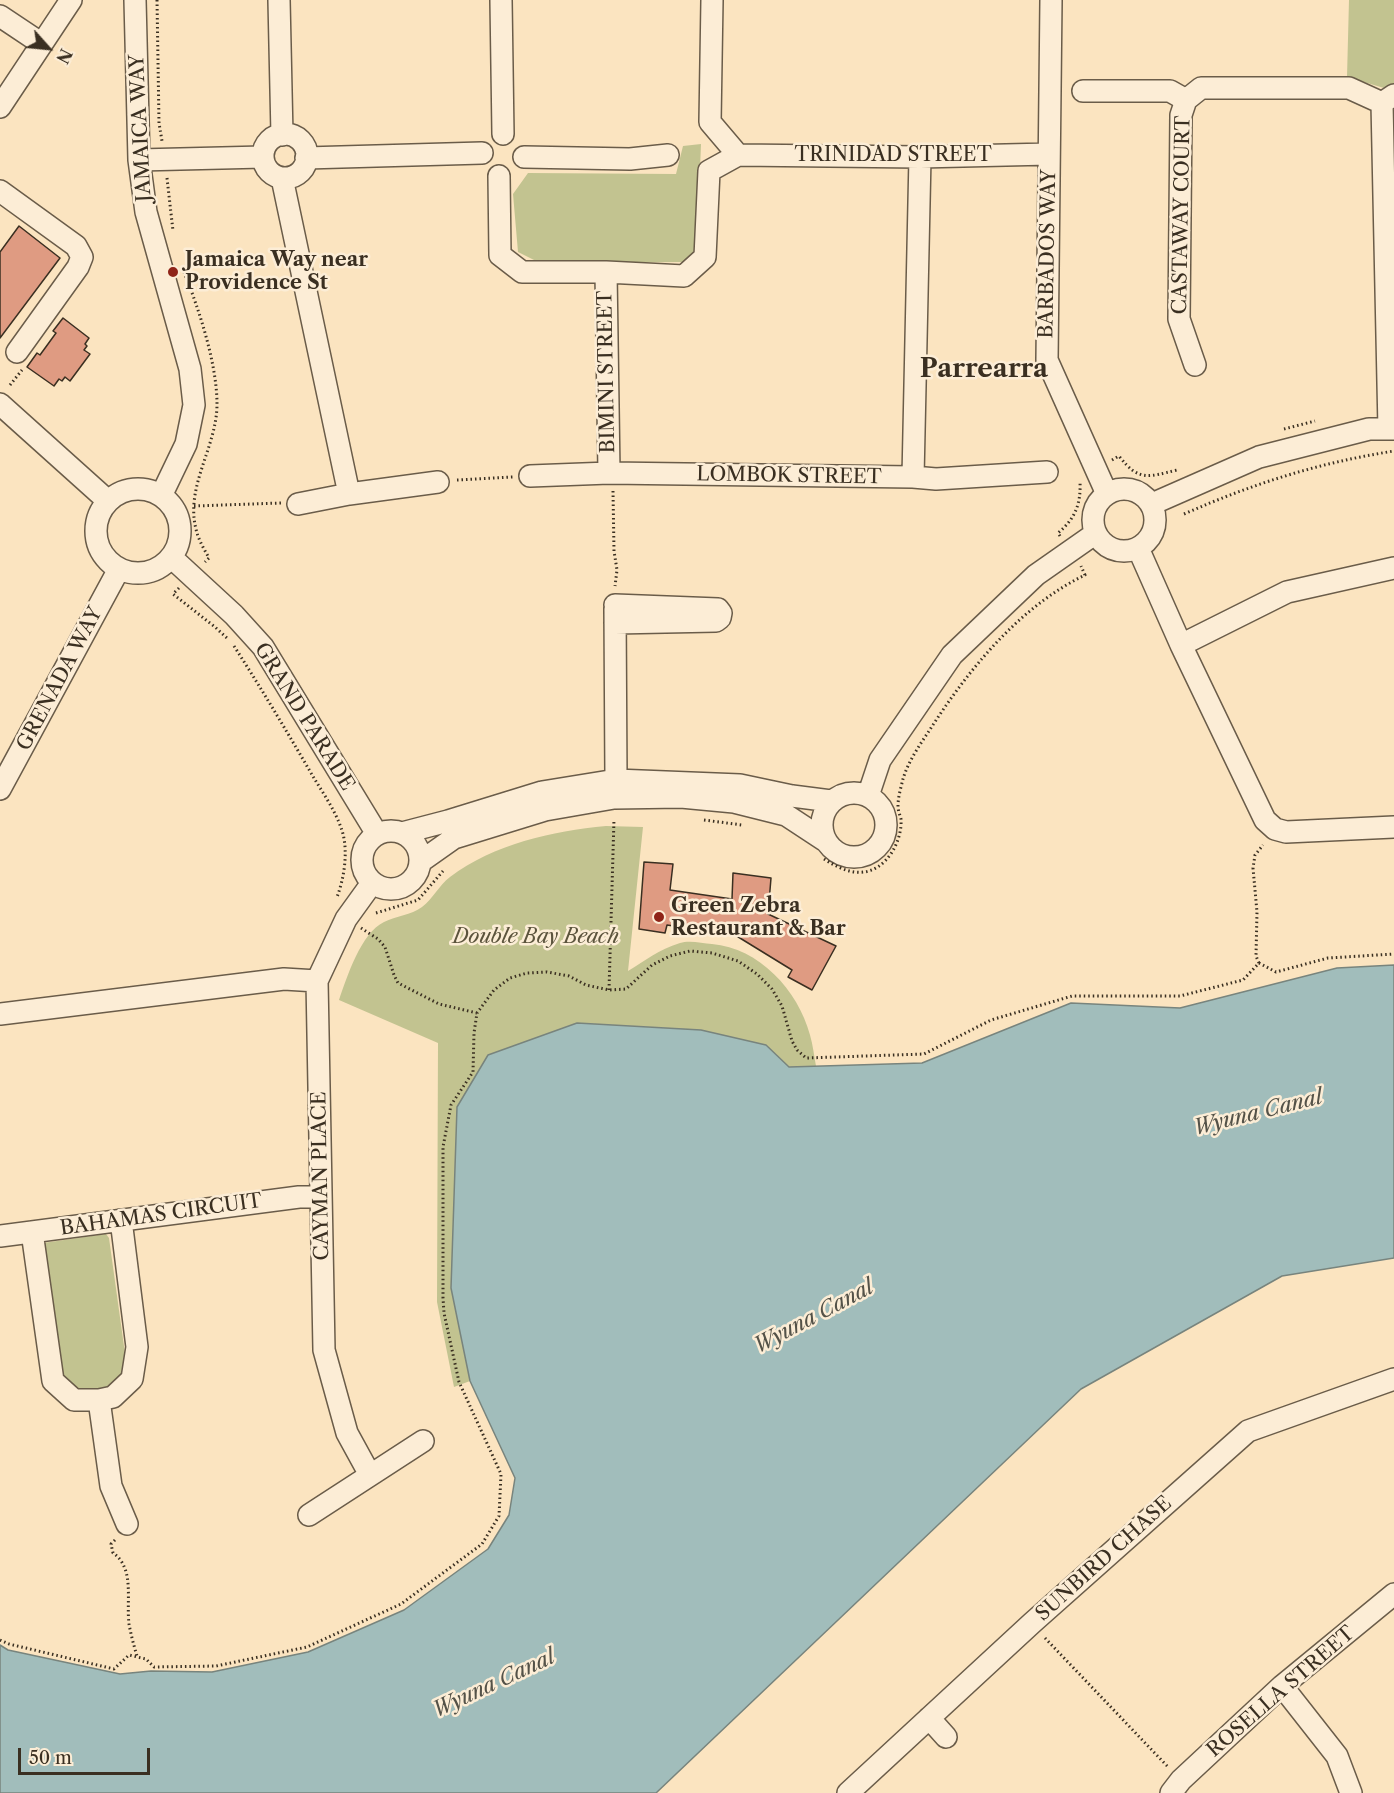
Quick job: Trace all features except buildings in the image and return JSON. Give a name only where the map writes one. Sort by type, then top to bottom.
[{"type":"street","points":[[0,107],[71,0]]},
{"type":"street","name":"JAMAICA WAY","points":[[135,0],[139,160],[146,212],[190,369],[193,388],[193,414],[186,444],[161,496]]},
{"type":"street","points":[[279,0],[282,135]]},
{"type":"street","points":[[501,0],[503,134]]},
{"type":"street","points":[[499,176],[500,255],[522,272],[606,272],[684,276],[705,257],[709,171],[738,155],[710,122],[712,0]]},
{"type":"street","name":"BARBADOS WAY","points":[[1050,0],[1047,360],[1107,494]]},
{"type":"street","points":[[0,16],[42,44]]},
{"type":"street","points":[[1083,91],[1170,91],[1186,100],[1201,88],[1349,88],[1388,99],[1391,429],[1369,429],[1259,457],[1152,504]]},
{"type":"street","name":"CASTAWAY COURT","points":[[1186,100],[1180,115],[1179,319],[1195,365]]},
{"type":"street","points":[[503,134],[518,140],[524,157],[522,164],[515,172],[499,176],[486,167],[482,153],[488,140],[503,134]]},
{"type":"street","points":[[290,135],[303,144],[306,158],[298,173],[292,177],[282,177],[274,175],[267,169],[263,157],[264,149],[273,137],[290,135]]},
{"type":"street","points":[[306,158],[482,153]]},
{"type":"street","name":"TRINIDAD STREET","points":[[738,155],[920,157],[1049,154]]},
{"type":"street","points":[[524,157],[630,159],[668,155]]},
{"type":"street","points":[[139,160],[263,157]]},
{"type":"street","points":[[913,477],[920,157]]},
{"type":"street","points":[[282,177],[349,494]]},
{"type":"street","points":[[0,192],[76,246],[82,257],[78,267],[17,352]]},
{"type":"street","name":"BIMINI STREET","points":[[606,272],[609,473]]},
{"type":"street","points":[[0,404],[108,501]]},
{"type":"street","name":"LOMBOK STREET","points":[[530,476],[609,473],[936,479],[1047,472]]},
{"type":"street","points":[[298,504],[349,494],[438,482]]},
{"type":"street","points":[[133,489],[148,490],[161,496],[171,506],[180,531],[171,557],[160,567],[147,572],[133,573],[119,569],[106,560],[98,546],[95,530],[99,515],[108,501],[120,493],[133,489]]},
{"type":"street","points":[[1116,490],[1137,491],[1152,504],[1155,514],[1152,534],[1138,548],[1119,551],[1102,542],[1096,533],[1094,516],[1096,507],[1107,494],[1116,490]]},
{"type":"street","points":[[868,796],[880,760],[952,655],[1036,575],[1096,533]]},
{"type":"street","points":[[1138,548],[1264,820],[1275,829],[1286,832],[1394,827]]},
{"type":"street","name":"GRAND PARADE","points":[[171,557],[234,615],[263,646],[377,834]]},
{"type":"street","points":[[1181,645],[1287,592],[1394,568]]},
{"type":"street","name":"GRENADA WAY","points":[[2,779],[119,569]]},
{"type":"street","points":[[615,606],[616,780]]},
{"type":"street","points":[[402,833],[542,792],[616,780],[740,785],[792,796],[831,801],[849,793],[859,793],[877,803],[884,812],[886,823],[885,834],[880,844],[872,852],[862,857],[851,858],[831,849],[823,849],[786,815],[734,802],[681,797],[614,798],[545,810],[454,838],[420,861]]},
{"type":"street","points":[[823,849],[822,819],[831,801]]},
{"type":"street","points":[[394,831],[402,833],[416,844],[420,861],[415,877],[403,887],[387,889],[372,883],[366,876],[361,857],[369,840],[377,834],[394,831]]},
{"type":"street","name":"CAYMAN PLACE","points":[[370,1475],[346,1433],[324,1350],[317,981],[357,923],[372,883]]},
{"type":"street","points":[[0,1014],[285,979],[317,981]]},
{"type":"street","name":"BAHAMAS CIRCUIT","points":[[0,1236],[299,1197],[321,1197]]},
{"type":"street","points":[[32,1232],[53,1381],[74,1400],[99,1400],[113,1397],[132,1379],[137,1347],[121,1220]]},
{"type":"street","name":"SUNBIRD CHASE","points":[[848,1793],[1032,1623],[1248,1431],[1394,1379]]},
{"type":"street","points":[[99,1400],[111,1486],[127,1524]]},
{"type":"street","points":[[309,1515],[423,1441]]},
{"type":"street","name":"ROSELLA STREET","points":[[1176,1786],[1282,1686],[1394,1594]]},
{"type":"street","points":[[1282,1686],[1337,1756],[1351,1793]]},
{"type":"street","points":[[929,1718],[945,1737]]},
{"type":"path","points":[[157,0],[159,123],[174,238]]},
{"type":"path","points":[[184,271],[193,293],[208,350],[217,405],[211,440],[195,490],[194,506],[196,528],[209,558],[173,594],[234,645],[333,812],[342,831],[345,856],[342,883],[330,911],[357,923],[378,939],[385,947],[398,983],[439,1004],[477,1013]]},
{"type":"path","points":[[1284,429],[1324,419]]},
{"type":"path","points":[[1184,514],[1299,470],[1358,456],[1394,451]]},
{"type":"path","points":[[1058,533],[1076,513],[1080,492],[1079,477],[1119,456],[1131,471],[1144,476],[1160,475],[1186,467]]},
{"type":"path","points":[[609,473],[614,493],[614,551],[617,570],[615,606]]},
{"type":"path","points":[[438,482],[530,476]]},
{"type":"path","points":[[194,506],[298,504]]},
{"type":"path","points":[[823,849],[836,867],[858,873],[868,873],[885,861],[893,851],[901,829],[898,808],[903,778],[915,753],[946,704],[982,659],[1026,615],[1073,580],[1085,575]]},
{"type":"path","points":[[608,819],[624,818]]},
{"type":"path","points":[[609,990],[614,819]]},
{"type":"path","points":[[696,819],[746,826]]},
{"type":"path","points":[[1275,829],[1255,855],[1253,868],[1257,912],[1256,956],[1259,963],[1276,972],[1328,958],[1394,954]]},
{"type":"path","points":[[368,917],[378,911],[418,900],[446,868]]},
{"type":"path","points":[[0,1640],[114,1669],[129,1655],[146,1659],[154,1667],[216,1666],[307,1647],[401,1604],[482,1544],[499,1516],[501,1474],[459,1382],[444,1313],[443,1147],[451,1105],[473,1072],[477,1013],[494,990],[510,978],[527,973],[547,972],[569,976],[586,985],[609,990],[626,988],[652,965],[670,957],[690,951],[712,953],[738,961],[772,988],[782,1006],[792,1041],[797,1050],[806,1058],[924,1054],[991,1020],[1072,996],[1180,996],[1243,980],[1259,963]]},
{"type":"path","points":[[127,1524],[111,1544],[112,1553],[121,1559],[127,1570],[129,1624],[137,1656]]},
{"type":"path","points":[[1032,1623],[1176,1786]]},
{"type":"green space","points":[[1349,0],[1394,0],[1394,84],[1384,88],[1347,77]]},
{"type":"green space","points":[[701,144],[697,247],[685,262],[540,263],[518,252],[513,194],[528,173],[676,174],[683,146]]},
{"type":"green space","name":"Double Bay Beach","points":[[606,826],[643,827],[628,971],[659,952],[684,942],[729,947],[745,954],[774,974],[796,1002],[810,1035],[816,1066],[789,1067],[766,1045],[701,1030],[578,1023],[488,1055],[451,1288],[470,1381],[454,1387],[437,1302],[438,1043],[339,1000],[356,956],[368,936],[384,922],[422,907],[446,880],[467,866],[485,856],[524,841],[565,831]]},
{"type":"green space","points":[[106,1234],[109,1238],[127,1368],[108,1387],[77,1391],[60,1381],[43,1243]]},
{"type":"water","name":"Wyuna Canal","points":[[1394,965],[1394,1258],[1282,1276],[1081,1389],[656,1793],[0,1793],[0,1645],[8,1650],[120,1674],[151,1671],[212,1672],[308,1652],[404,1610],[488,1549],[509,1515],[515,1478],[470,1381],[451,1288],[457,1107],[488,1055],[577,1023],[701,1030],[766,1045],[789,1067],[922,1063],[1071,1003],[1180,1008],[1337,968]]},
{"type":"place","name":"Jamaica Way near Providence St","points":[[173,272]]},
{"type":"place","name":"Green Zebra Restaurant & Bar","points":[[659,917]]},
{"type":"district","name":"Parrearra","points":[[984,369]]}]
